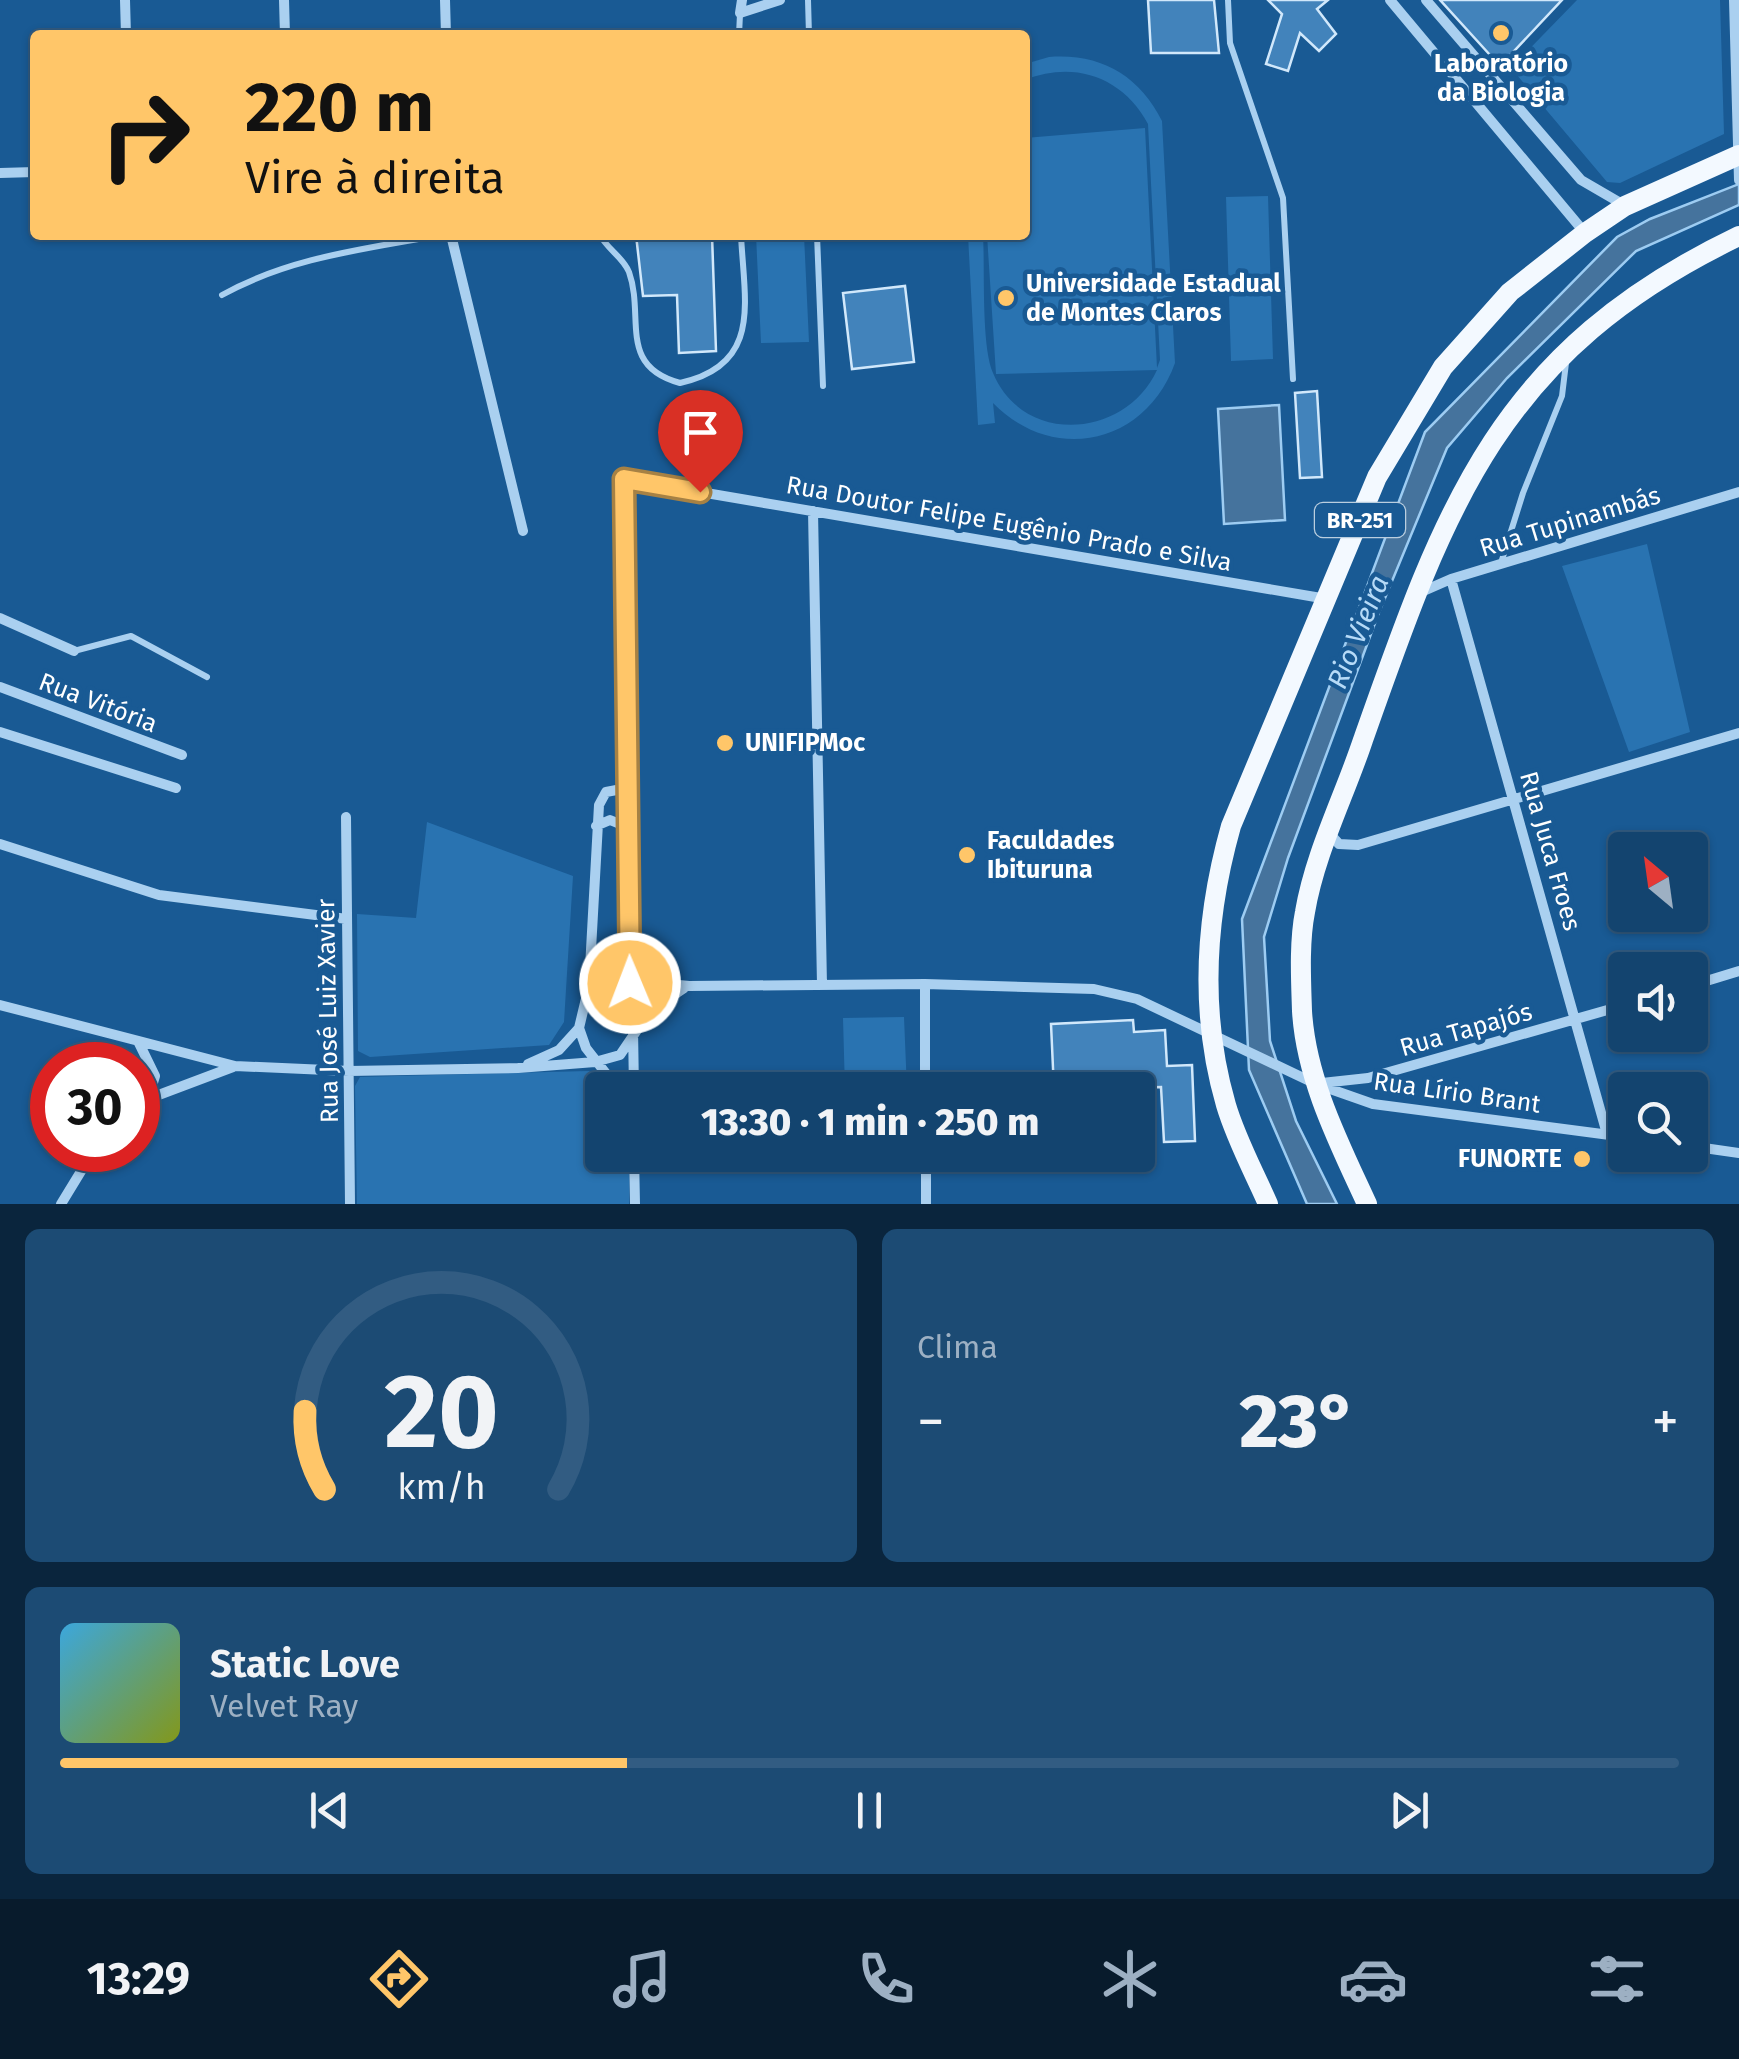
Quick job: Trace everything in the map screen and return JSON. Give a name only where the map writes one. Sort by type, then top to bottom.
[{"type":"main road","name":"BR-251","points":[[1268,1204],[1227,1107],[1211,1033],[1207,949],[1214,887],[1231,826],[1377,477],[1443,367],[1510,292],[1625,206],[1738,166]]},
{"type":"main road","name":"BR-251","points":[[1367,1204],[1316,1084],[1302,1014],[1304,914],[1328,832],[1414,596],[1445,524],[1499,427],[1565,352],[1618,304],[1678,265],[1739,236]]},
{"type":"street","points":[[125,0],[126,30]]},
{"type":"street","points":[[284,0],[285,30]]},
{"type":"street","points":[[445,0],[446,30]]},
{"type":"street","points":[[741,6],[780,0]]},
{"type":"street","points":[[1390,0],[1584,233]]},
{"type":"street","points":[[1426,0],[1581,180],[1625,206]]},
{"type":"street","points":[[1734,0],[1738,166]]},
{"type":"street","points":[[1450,70],[1470,52]]},
{"type":"street","points":[[0,173],[30,172]]},
{"type":"street","points":[[453,240],[523,531]]},
{"type":"street","name":"Rua Doutor Felipe Eugênio Prado e Silva","points":[[627,788],[624,479],[1328,600]]},
{"type":"street","name":"Rua Tupinambás","points":[[1414,596],[1451,578],[1739,492]]},
{"type":"street","points":[[813,511],[822,986]]},
{"type":"street","name":"Rua Juca Froes","points":[[1451,578],[1578,1018],[1607,1134]]},
{"type":"street","points":[[0,618],[74,652]]},
{"type":"street","name":"Rua Vitória","points":[[0,687],[182,755]]},
{"type":"street","points":[[0,732],[176,788]]},
{"type":"street","points":[[1328,832],[1339,844],[1358,845],[1739,733]]},
{"type":"street","points":[[518,1068],[559,1050],[579,1028],[589,986],[596,826],[606,792],[627,788],[634,1072]]},
{"type":"street","name":"Rua José Luiz Xavier","points":[[346,817],[350,1204]]},
{"type":"street","points":[[596,826],[610,820],[627,827]]},
{"type":"street","points":[[0,844],[159,895],[347,919]]},
{"type":"street","points":[[1708,980],[1739,971]]},
{"type":"street","name":"Rua Lírio Brant","points":[[589,986],[608,978],[688,986],[925,984],[1094,990],[1137,999],[1290,1068],[1316,1084],[1373,1104],[1607,1134]]},
{"type":"street","points":[[925,984],[926,1072]]},
{"type":"street","points":[[0,1006],[235,1066],[348,1071],[518,1068],[595,1062],[620,1056],[650,1011],[688,986]]},
{"type":"street","name":"Rua Tapajós","points":[[1316,1084],[1368,1078],[1608,1010]]},
{"type":"street","points":[[579,1028],[604,1072]]},
{"type":"street","points":[[160,1094],[235,1066]]},
{"type":"street","points":[[1708,1149],[1739,1153]]},
{"type":"street","points":[[61,1204],[81,1172]]},
{"type":"street","points":[[634,1172],[635,1204]]},
{"type":"street","points":[[926,1172],[926,1204]]},
{"type":"lane","points":[[808,0],[809,30]]},
{"type":"lane","points":[[1228,0],[1230,43],[1283,198],[1293,379]]},
{"type":"lane","points":[[222,295],[257,276],[307,260],[414,240]]},
{"type":"lane","points":[[604,240],[629,272],[638,354],[650,368],[680,382],[704,378],[732,357],[745,328],[741,240]]},
{"type":"lane","points":[[817,240],[823,386]]},
{"type":"lane","points":[[1501,564],[1529,476],[1568,378],[1565,352]]},
{"type":"lane","points":[[74,652],[131,636],[207,677]]},
{"type":"shaded area","points":[[1577,0],[1720,0],[1724,134],[1620,183],[1607,182],[1511,68]]},
{"type":"shaded area","points":[[1068,57],[1101,63],[1130,79],[1162,121],[1175,363],[1161,391],[1143,412],[1121,428],[1096,437],[1070,439],[1043,434],[1017,422],[993,403],[995,423],[978,425],[968,240],[983,240],[985,326],[993,373],[1008,397],[1027,413],[1050,422],[1075,425],[1100,420],[1123,410],[1142,393],[1157,370],[996,374],[987,240],[1030,240],[1030,138],[1145,128],[1157,368],[1160,360],[1148,124],[1138,108],[1111,84],[1079,73],[1030,78],[1030,63]]},
{"type":"shaded area","points":[[1268,196],[1273,359],[1231,361],[1226,197]]},
{"type":"shaded area","points":[[756,240],[804,240],[809,342],[761,343]]},
{"type":"shaded area","points":[[1647,544],[1690,732],[1629,752],[1562,566]]},
{"type":"shaded area","points":[[427,822],[573,876],[564,1022],[549,1045],[370,1057],[358,1051],[357,914],[416,918]]},
{"type":"shaded area","points":[[904,1017],[906,1072],[844,1072],[843,1018]]},
{"type":"shaded area","points":[[589,1071],[585,1072],[585,1172],[629,1172],[629,1204],[357,1204],[355,1086],[360,1077]]},
{"type":"water","name":"Rio Vieira","points":[[1739,184],[1739,205],[1636,251],[1507,378],[1447,448],[1378,615],[1288,858],[1264,937],[1270,1041],[1296,1121],[1337,1204],[1307,1204],[1249,1070],[1242,919],[1425,432],[1617,237],[1650,219]]},
{"type":"water","points":[[1279,405],[1285,520],[1224,524],[1218,409]]},
{"type":"building","points":[[1148,0],[1214,0],[1219,53],[1151,53]]},
{"type":"building","points":[[1268,0],[1328,0],[1317,9],[1336,34],[1319,51],[1300,33],[1288,71],[1266,64],[1282,14]]},
{"type":"building","name":"Laboratório da Biologia","points":[[1440,0],[1562,0],[1500,66]]},
{"type":"building","points":[[637,240],[712,240],[716,351],[679,353],[677,295],[643,296]]},
{"type":"building","points":[[905,286],[914,362],[852,369],[843,293]]},
{"type":"building","points":[[1317,391],[1322,477],[1300,478],[1295,393]]},
{"type":"building","points":[[1133,1020],[1134,1032],[1165,1030],[1167,1066],[1192,1065],[1195,1141],[1164,1142],[1161,1087],[1155,1087],[1155,1072],[1053,1072],[1051,1024]]},
{"type":"place","name":"Laboratório da Biologia","points":[[1501,33]]},
{"type":"place","name":"Universidade Estadual de Montes Claros","points":[[1006,298]]},
{"type":"place","name":"UNIFIPMoc","points":[[725,743]]},
{"type":"place","name":"Faculdades Ibituruna","points":[[967,855]]},
{"type":"place","name":"FUNORTE","points":[[1582,1159]]},
{"type":"route","points":[[630,983],[624,479],[700,492]]}]
